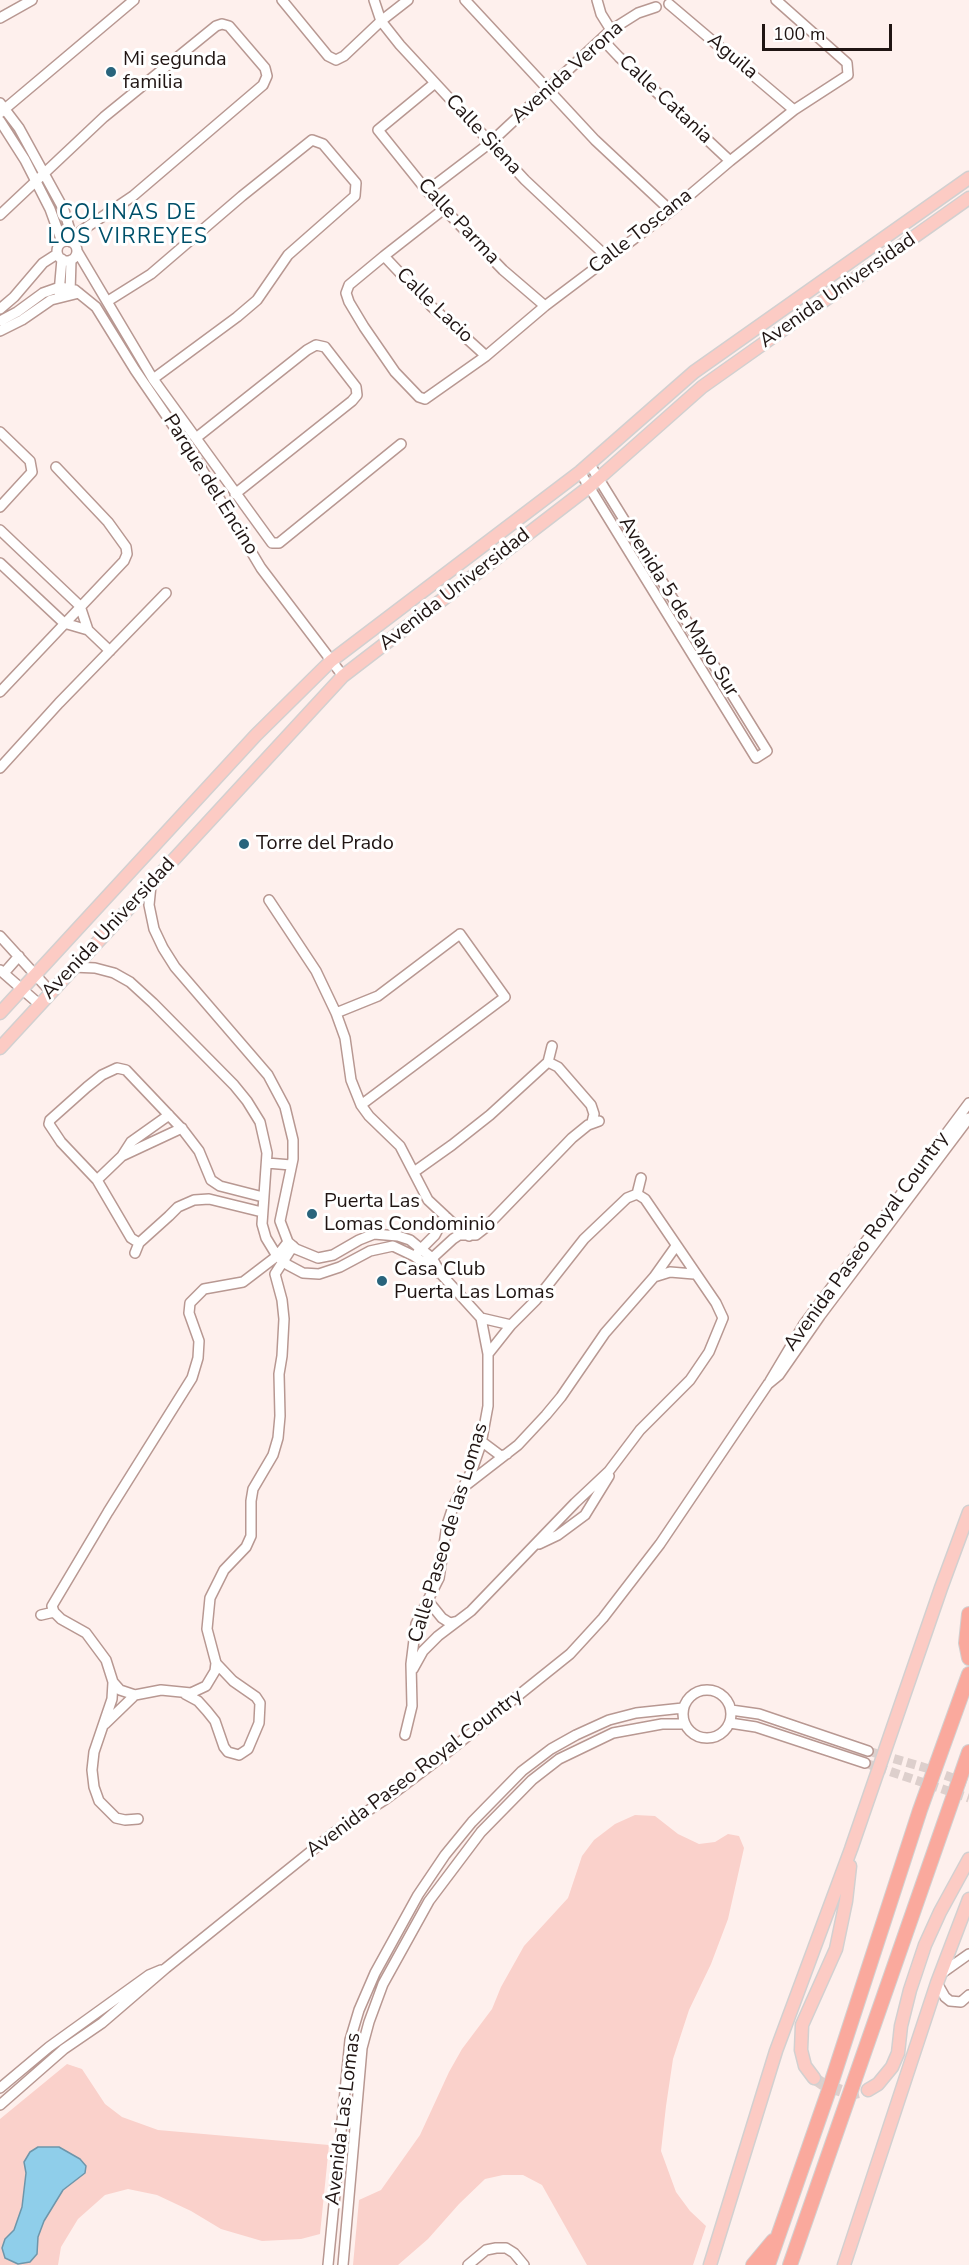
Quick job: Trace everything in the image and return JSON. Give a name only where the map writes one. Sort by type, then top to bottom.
[{"type":"highway","points":[[969,1614],[966,1643],[969,1658]]},
{"type":"highway","points":[[768,2265],[829,2090],[920,1810],[969,1674]]},
{"type":"highway","points":[[790,2265],[969,1752]]},
{"type":"highway","points":[[753,2265],[779,2235]]},
{"type":"main road","name":"Avenida Universidad","points":[[0,1013],[256,735],[331,662],[584,468],[694,372],[969,178]]},
{"type":"main road","name":"Avenida Universidad","points":[[0,1047],[343,676],[594,483],[702,387],[969,198]]},
{"type":"main road","points":[[710,2265],[776,2051],[851,1849],[969,1512]]},
{"type":"main road","points":[[814,2078],[805,2066],[800,2037],[802,2025],[813,1998],[836,1949],[846,1901],[851,1849]]},
{"type":"main road","points":[[868,2090],[886,2076],[895,2060],[910,1990],[926,1945],[940,1912],[969,1859]]},
{"type":"main road","points":[[844,2265],[939,1978],[969,1899]]},
{"type":"street","points":[[0,18],[32,0]]},
{"type":"street","points":[[67,292],[69,227],[64,210],[19,128],[2,108],[134,0]]},
{"type":"street","points":[[282,0],[328,56],[336,60],[344,56],[381,21],[408,0]]},
{"type":"street","name":"Calle Siena","points":[[374,0],[381,21],[435,83],[551,206],[608,258]]},
{"type":"street","points":[[465,0],[595,140],[671,211]]},
{"type":"street","points":[[597,0],[601,14],[610,30]]},
{"type":"street","name":"Calle Toscana","points":[[384,256],[349,285],[346,293],[363,327],[395,372],[425,399],[486,356],[545,306],[671,211],[730,160],[794,111],[848,75],[849,67],[843,58],[776,0]]},
{"type":"street","points":[[638,13],[646,1],[656,7]]},
{"type":"street","name":"Avenida Verona","points":[[427,191],[490,143],[610,30],[638,13],[671,2]]},
{"type":"street","name":"Aguila","points":[[671,2],[794,111]]},
{"type":"street","points":[[0,215],[44,171],[104,117],[216,26],[222,24],[229,26],[265,68],[267,76],[263,85],[133,196],[57,248],[108,301],[153,379],[267,540],[272,543],[279,543],[401,444]]},
{"type":"street","name":"Calle Catania","points":[[602,39],[730,160]]},
{"type":"street","name":"Calle Parma","points":[[435,83],[378,130],[444,209],[503,270],[545,306]]},
{"type":"street","points":[[0,121],[25,160],[67,242]]},
{"type":"street","points":[[108,301],[151,274],[312,140],[323,144],[356,183],[356,196],[288,255],[272,280],[244,311],[153,379]]},
{"type":"street","points":[[384,256],[444,209]]},
{"type":"street","points":[[0,309],[14,297],[43,262],[67,256]]},
{"type":"street","name":"Calle Lacio","points":[[384,256],[431,306],[486,356]]},
{"type":"street","points":[[0,321],[43,293],[67,292]]},
{"type":"street","points":[[0,331],[67,292]]},
{"type":"street","name":"Parque del Encino","points":[[67,292],[96,307],[135,370],[194,456],[261,568],[343,676]]},
{"type":"street","points":[[196,438],[316,345],[325,347],[356,387],[357,395],[352,402],[235,494]]},
{"type":"street","points":[[0,422],[14,445]]},
{"type":"street","points":[[0,432],[30,461],[33,472],[0,507]]},
{"type":"street","points":[[0,692],[124,561],[127,554],[126,547],[108,522],[56,467]]},
{"type":"street","name":"Avenida 5 de Mayo Sur","points":[[584,468],[594,483],[767,751],[756,758],[594,483]]},
{"type":"street","points":[[0,530],[80,606],[88,630]]},
{"type":"street","points":[[0,563],[64,623],[88,630],[110,651]]},
{"type":"street","points":[[0,768],[166,593]]},
{"type":"street","points":[[151,885],[149,905],[153,929],[163,948],[175,967],[268,1075],[285,1107],[293,1140],[291,1166],[280,1221],[291,1244],[307,1255],[326,1257],[374,1234],[386,1234],[410,1240],[418,1252],[481,1318],[511,1325]]},
{"type":"street","points":[[269,900],[316,971],[336,1013],[345,1038],[351,1080],[362,1105],[369,1116],[400,1146],[428,1200],[469,1236]]},
{"type":"street","points":[[336,1013],[378,996],[462,930],[507,996],[362,1105]]},
{"type":"street","points":[[0,936],[50,991]]},
{"type":"street","points":[[19,956],[2,971],[39,1004]]},
{"type":"street","points":[[73,967],[95,968],[114,973],[130,982],[234,1085],[246,1101],[260,1122],[267,1153],[262,1224],[266,1238],[279,1258],[303,1273],[319,1274],[380,1248],[393,1246],[418,1252]]},
{"type":"street","points":[[414,1172],[490,1114],[548,1062],[552,1046]]},
{"type":"street","points":[[429,1262],[459,1235],[469,1236],[485,1228],[572,1138],[596,1121],[591,1105],[558,1066],[548,1062]]},
{"type":"street","points":[[139,1243],[130,1238],[97,1180],[61,1142],[49,1124],[50,1120],[66,1105],[102,1075],[117,1068],[126,1070],[182,1128],[199,1151],[211,1180],[220,1186],[263,1197]]},
{"type":"street","name":"Avenida Paseo Royal Country","points":[[0,2105],[64,2049],[102,2023],[166,1968],[335,1832],[386,1799],[439,1759],[570,1654],[603,1618],[660,1544],[774,1372],[875,1236],[969,1103]]},
{"type":"street","points":[[97,1180],[122,1156],[131,1142],[169,1115]]},
{"type":"street","name":"Avenida Paseo Royal Country","points":[[875,1236],[969,1118]]},
{"type":"street","points":[[122,1156],[182,1128]]},
{"type":"street","points":[[267,1163],[291,1166]]},
{"type":"street","points":[[637,1194],[641,1178]]},
{"type":"street","points":[[218,1201],[220,1186]]},
{"type":"street","points":[[488,1354],[511,1325],[536,1300],[584,1239],[627,1198],[637,1194],[645,1198],[694,1274],[716,1303],[723,1318],[719,1332],[702,1365],[640,1430],[585,1515],[558,1535],[532,1548]]},
{"type":"street","points":[[135,1253],[139,1243],[178,1207],[194,1200],[209,1199],[262,1212]]},
{"type":"street","points":[[418,1252],[435,1234],[445,1216]]},
{"type":"street","points":[[138,1820],[125,1821],[116,1818],[99,1800],[94,1787],[92,1770],[94,1752],[112,1699],[113,1682],[106,1660],[86,1633],[54,1612],[52,1606],[192,1378],[198,1358],[199,1341],[189,1313],[190,1302],[204,1289],[215,1285],[243,1282],[279,1258],[291,1244]]},
{"type":"street","points":[[463,1487],[518,1445],[561,1397],[605,1333],[654,1277],[676,1246]]},
{"type":"street","points":[[183,1693],[198,1701],[215,1721],[228,1752],[239,1755],[248,1749],[259,1723],[260,1703],[256,1697],[233,1681],[216,1663],[207,1629],[210,1598],[225,1570],[246,1547],[251,1536],[251,1501],[254,1489],[273,1455],[278,1438],[279,1374],[284,1318],[275,1274],[279,1258]]},
{"type":"street","points":[[654,1277],[670,1272],[694,1274]]},
{"type":"street","name":"Calle Paseo de las Lomas","points":[[405,1735],[412,1706],[412,1642],[416,1624],[439,1578],[447,1525],[472,1470],[488,1406],[488,1354],[481,1318]]},
{"type":"street","points":[[481,1441],[501,1456],[507,1454]]},
{"type":"street","points":[[412,1671],[423,1651],[471,1611],[623,1454]]},
{"type":"street","points":[[429,1602],[442,1618],[450,1623],[458,1621]]},
{"type":"street","points":[[41,1615],[54,1612]]},
{"type":"street","points":[[113,1682],[120,1690],[135,1695],[161,1690],[191,1693],[206,1686],[211,1680],[216,1663]]},
{"type":"street","points":[[709,1690],[723,1696],[731,1710],[730,1723],[721,1734],[707,1739],[693,1735],[684,1724],[685,1702],[695,1692],[709,1690]]},
{"type":"street","points":[[103,1726],[135,1695]]},
{"type":"street","name":"Avenida Las Lomas","points":[[328,2265],[350,2040],[358,2010],[375,1973],[418,1895],[472,1822],[522,1771],[551,1749],[609,1720],[636,1713],[683,1708]]},
{"type":"street","points":[[731,1710],[759,1714],[868,1751]]},
{"type":"street","points":[[730,1723],[756,1727],[865,1763]]},
{"type":"street","name":"Avenida Las Lomas","points":[[343,2265],[363,2048],[369,2022],[384,1984],[429,1901],[481,1832],[532,1780],[559,1759],[613,1733],[662,1724],[684,1724]]},
{"type":"street","points":[[969,1954],[939,1978],[945,1998],[950,2001],[961,2002],[969,1995]]},
{"type":"street","points":[[0,2088],[49,2047],[148,1975],[166,1968]]},
{"type":"street","points":[[468,2265],[486,2250],[496,2248],[507,2248],[524,2265]]},
{"type":"shaded area","points":[[635,1815],[655,1816],[678,1834],[699,1844],[715,1842],[728,1834],[739,1836],[744,1848],[728,1919],[711,1964],[689,2010],[673,2059],[666,2106],[661,2151],[676,2192],[690,2211],[706,2226],[693,2265],[587,2265],[542,2185],[523,2175],[503,2175],[485,2179],[428,2239],[398,2265],[353,2265],[359,2200],[381,2190],[420,2135],[449,2072],[462,2049],[492,2009],[501,1987],[524,1946],[568,1898],[582,1856],[594,1840],[615,1824]]},
{"type":"shaded area","points":[[67,2064],[82,2069],[105,2104],[122,2117],[158,2130],[329,2145],[320,2234],[301,2239],[262,2241],[221,2229],[191,2211],[157,2195],[128,2189],[105,2195],[78,2219],[61,2247],[58,2265],[0,2265],[0,2119]]},
{"type":"water","points":[[38,2147],[59,2147],[80,2159],[86,2166],[85,2173],[63,2190],[44,2221],[38,2237],[37,2254],[30,2262],[18,2264],[5,2258],[2,2248],[5,2239],[14,2230],[22,2207],[26,2173],[24,2162],[30,2152]]},
{"type":"tunnel","points":[[868,1751],[926,1768],[969,1784]]},
{"type":"tunnel","points":[[865,1763],[969,1798]]},
{"type":"tunnel","points":[[814,2078],[824,2085],[848,2093],[868,2090]]},
{"type":"place","name":"Mi segunda familia","points":[[111,72]]},
{"type":"place","name":"Torre del Prado","points":[[244,844]]},
{"type":"place","name":"Puerta Las Lomas Condominio","points":[[312,1214]]},
{"type":"place","name":"Casa Club Puerta Las Lomas","points":[[382,1281]]},
{"type":"district","name":"COLINAS DE LOS VIRREYES","points":[[128,226]]}]
